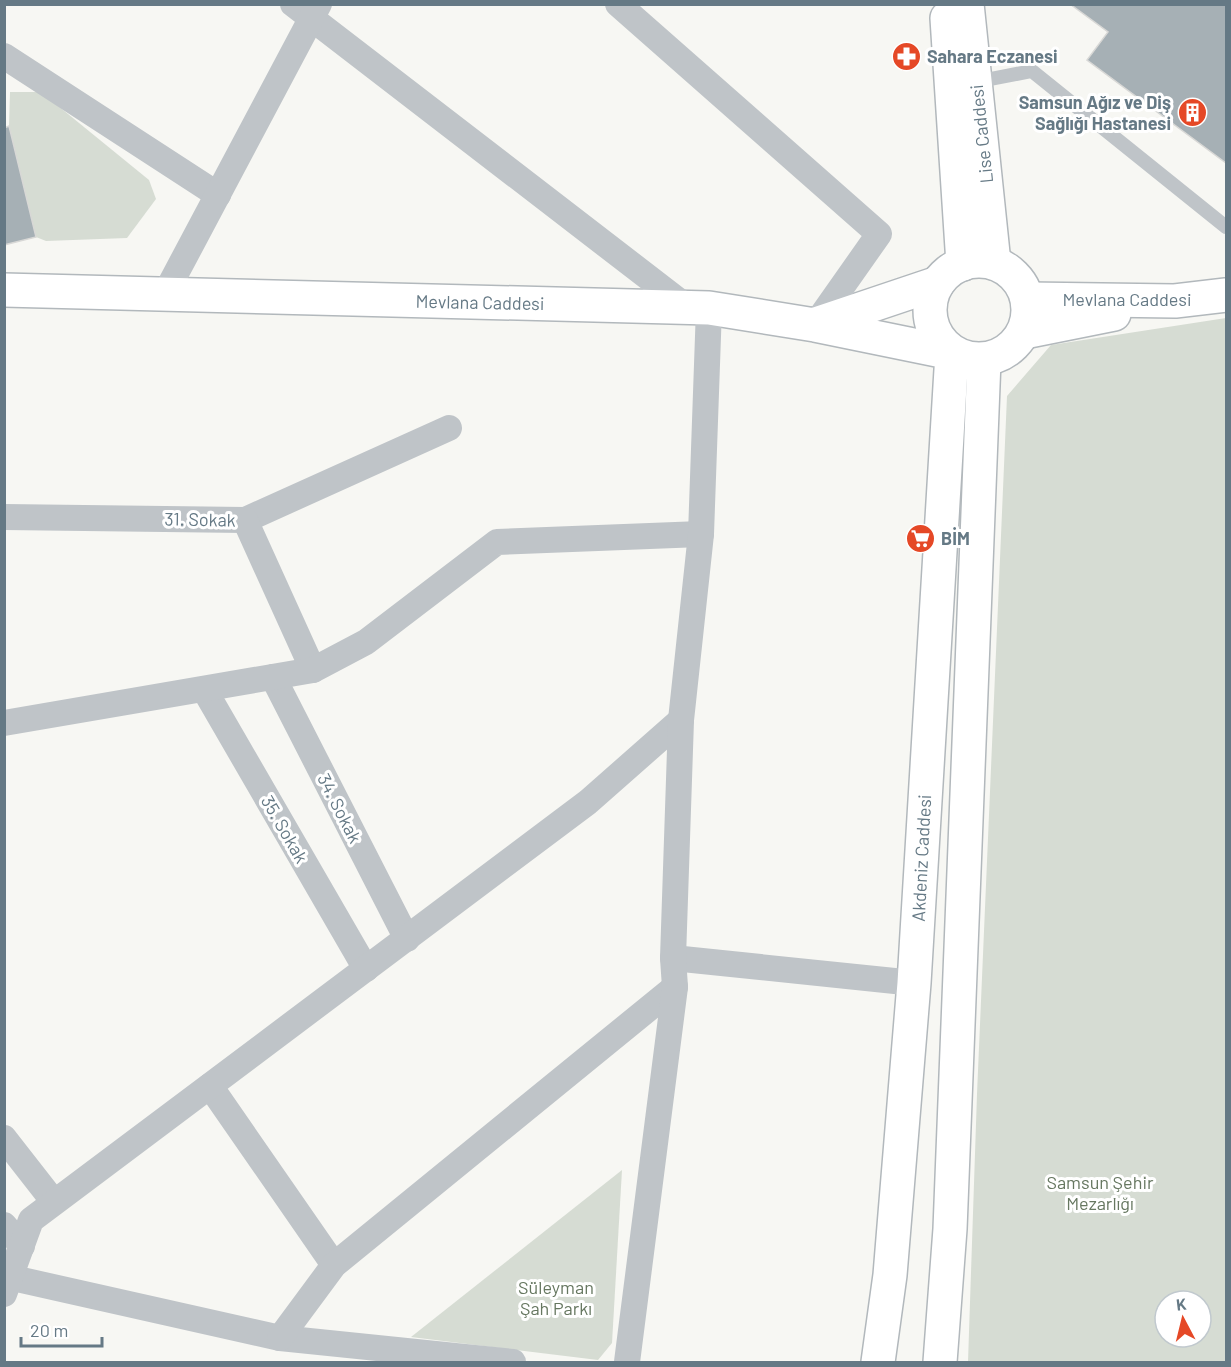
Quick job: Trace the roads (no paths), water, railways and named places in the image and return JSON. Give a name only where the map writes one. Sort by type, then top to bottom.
[{"type":"main road","name":"Lise Caddesi","points":[[946,4],[965,270]]},
{"type":"main road","name":"Lise Caddesi","points":[[965,270],[975,82],[967,4]]},
{"type":"main road","points":[[815,324],[965,270],[1009,271],[1021,284],[1028,299],[1029,316],[1024,332],[1014,346],[984,360],[967,359],[952,353],[940,342],[932,328],[929,313],[931,297],[965,270]]},
{"type":"main road","name":"Mevlana Caddesi","points":[[4,290],[699,308],[815,324],[952,353]]},
{"type":"main road","name":"Mevlana Caddesi","points":[[1028,299],[1175,302],[1227,295]]},
{"type":"main road","points":[[1024,332],[1175,302]]},
{"type":"main road","name":"Akdeniz Caddesi","points":[[878,1362],[890,1275],[914,983],[952,353]]},
{"type":"main road","points":[[940,1362],[950,1229],[984,360]]},
{"type":"street","points":[[618,4],[879,234],[815,324]]},
{"type":"street","points":[[165,294],[218,195],[308,9],[699,308],[701,534],[681,720],[673,958],[675,987],[627,1362]]},
{"type":"street","points":[[4,56],[218,195]]},
{"type":"street","name":"31. Sokak","points":[[4,517],[245,520],[449,428]]},
{"type":"street","points":[[245,520],[313,670]]},
{"type":"street","points":[[4,723],[313,670],[366,642],[497,542],[701,534]]},
{"type":"street","name":"34. Sokak","points":[[273,677],[407,939]]},
{"type":"street","name":"35. Sokak","points":[[204,688],[366,969]]},
{"type":"street","points":[[513,1362],[280,1338],[7,1282],[30,1220],[588,802],[681,720]]},
{"type":"street","points":[[673,958],[914,983]]},
{"type":"street","points":[[280,1338],[334,1265],[675,987]]},
{"type":"street","points":[[210,1086],[334,1265]]},
{"type":"street","points":[[4,1138],[54,1202]]},
{"type":"street","points":[[4,1225],[22,1246]]},
{"type":"lane","points":[[975,82],[1032,70],[1227,227]]},
{"type":"place","name":"Sahara Eczanesi","points":[[906,56]]},
{"type":"place","name":"Samsun Ağız ve Diş Sağlığı Hastanesi","points":[[1192,112]]},
{"type":"place","name":"BİM","points":[[920,538]]},
{"type":"park label","name":"Samsun Şehir Mezarlığı","points":[[1100,1192]]},
{"type":"park label","name":"Süleyman Şah Parkı","points":[[556,1297]]}]
